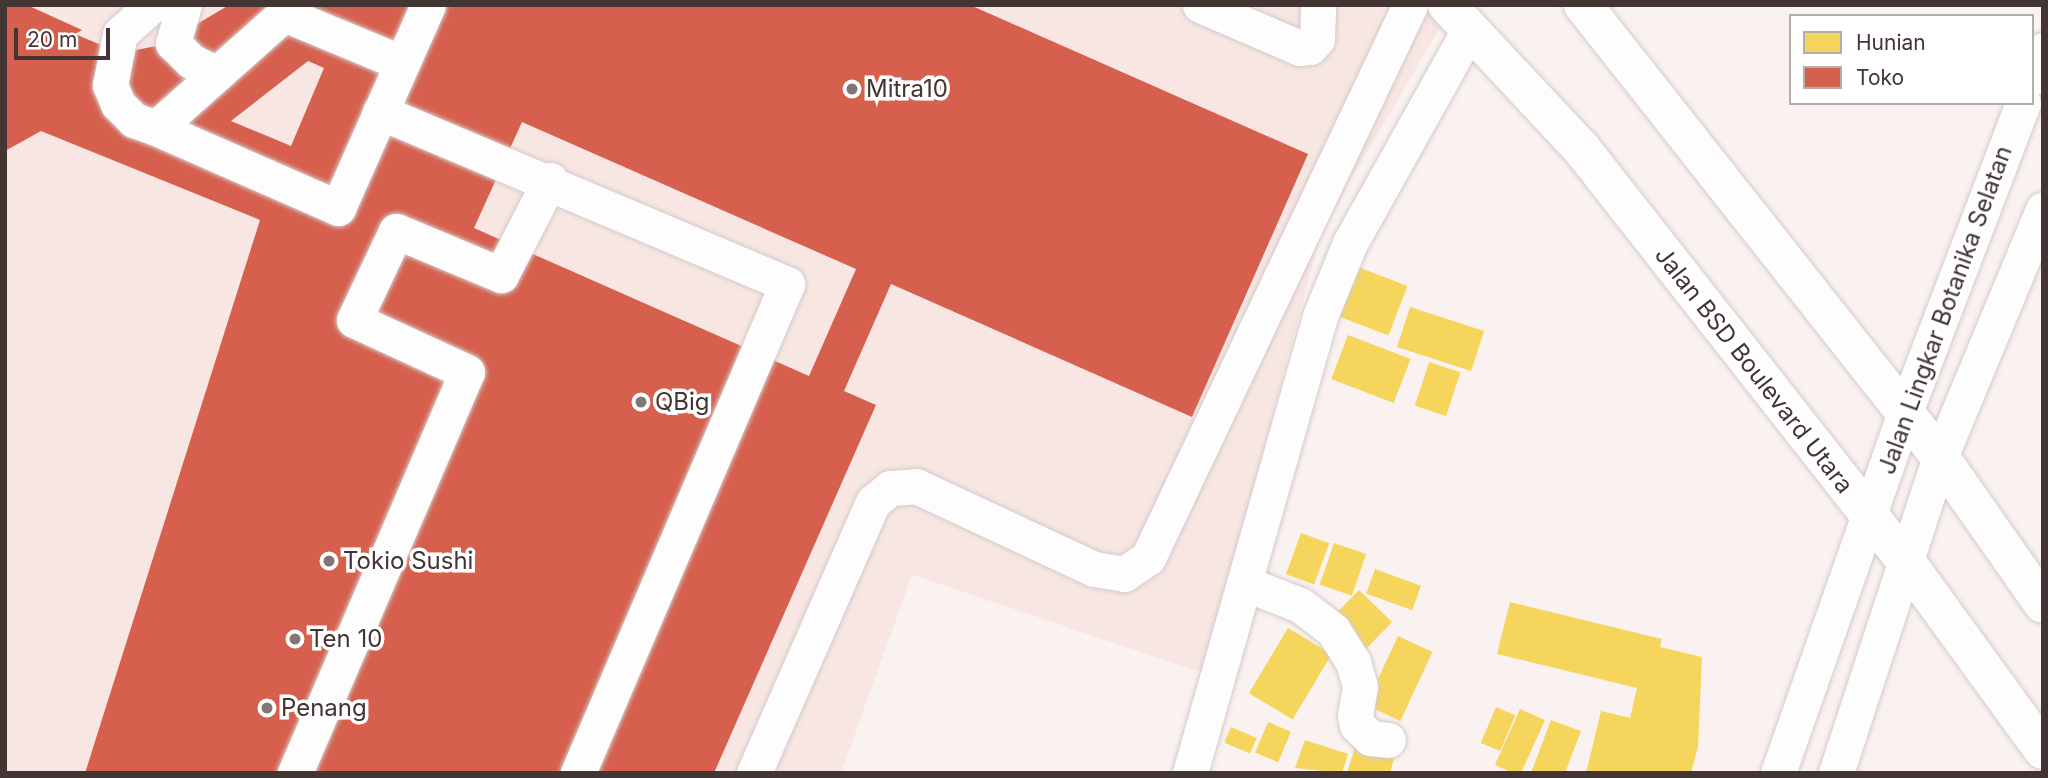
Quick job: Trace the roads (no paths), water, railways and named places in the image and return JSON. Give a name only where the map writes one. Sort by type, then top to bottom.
[{"type":"main road","points":[[1583,5],[1940,457],[2043,604]]},
{"type":"main road","name":"Jalan BSD Boulevard Utara","points":[[1458,17],[1581,148],[1907,563],[2043,750]]},
{"type":"street","points":[[152,5],[120,34],[110,85],[118,104],[134,120],[338,208],[428,5]]},
{"type":"street","points":[[184,5],[173,43],[191,61],[216,74]]},
{"type":"street","points":[[1200,5],[1300,48],[1310,47],[1317,39],[1318,5]]},
{"type":"street","points":[[754,773],[873,502],[890,488],[916,486],[1094,569],[1124,574],[1148,558],[1410,5]]},
{"type":"street","points":[[156,128],[284,14],[402,63]]},
{"type":"street","points":[[1190,773],[1321,314],[1350,243],[1458,17]]},
{"type":"street","points":[[2034,73],[2043,50]]},
{"type":"street","name":"Jalan Lingkar Botanika Selatan","points":[[1777,773],[1870,518],[1905,412],[2021,105]]},
{"type":"street","points":[[380,112],[550,180],[787,284],[578,773]]},
{"type":"street","points":[[295,773],[467,372],[354,320],[396,231],[501,275],[550,180]]},
{"type":"street","name":"Jalan Lingkar Botanika Selatan","points":[[1836,773],[1940,457],[2043,210]]},
{"type":"street","points":[[1246,584],[1300,605],[1333,630],[1353,662],[1360,687],[1354,715],[1357,725],[1370,738],[1388,740]]},
{"type":"place","name":"Mitra10","points":[[852,89]]},
{"type":"place","name":"QBig","points":[[641,402]]},
{"type":"place","name":"Tokio Sushi","points":[[329,561]]},
{"type":"place","name":"Ten 10","points":[[295,639]]},
{"type":"place","name":"Penang","points":[[267,708]]}]
